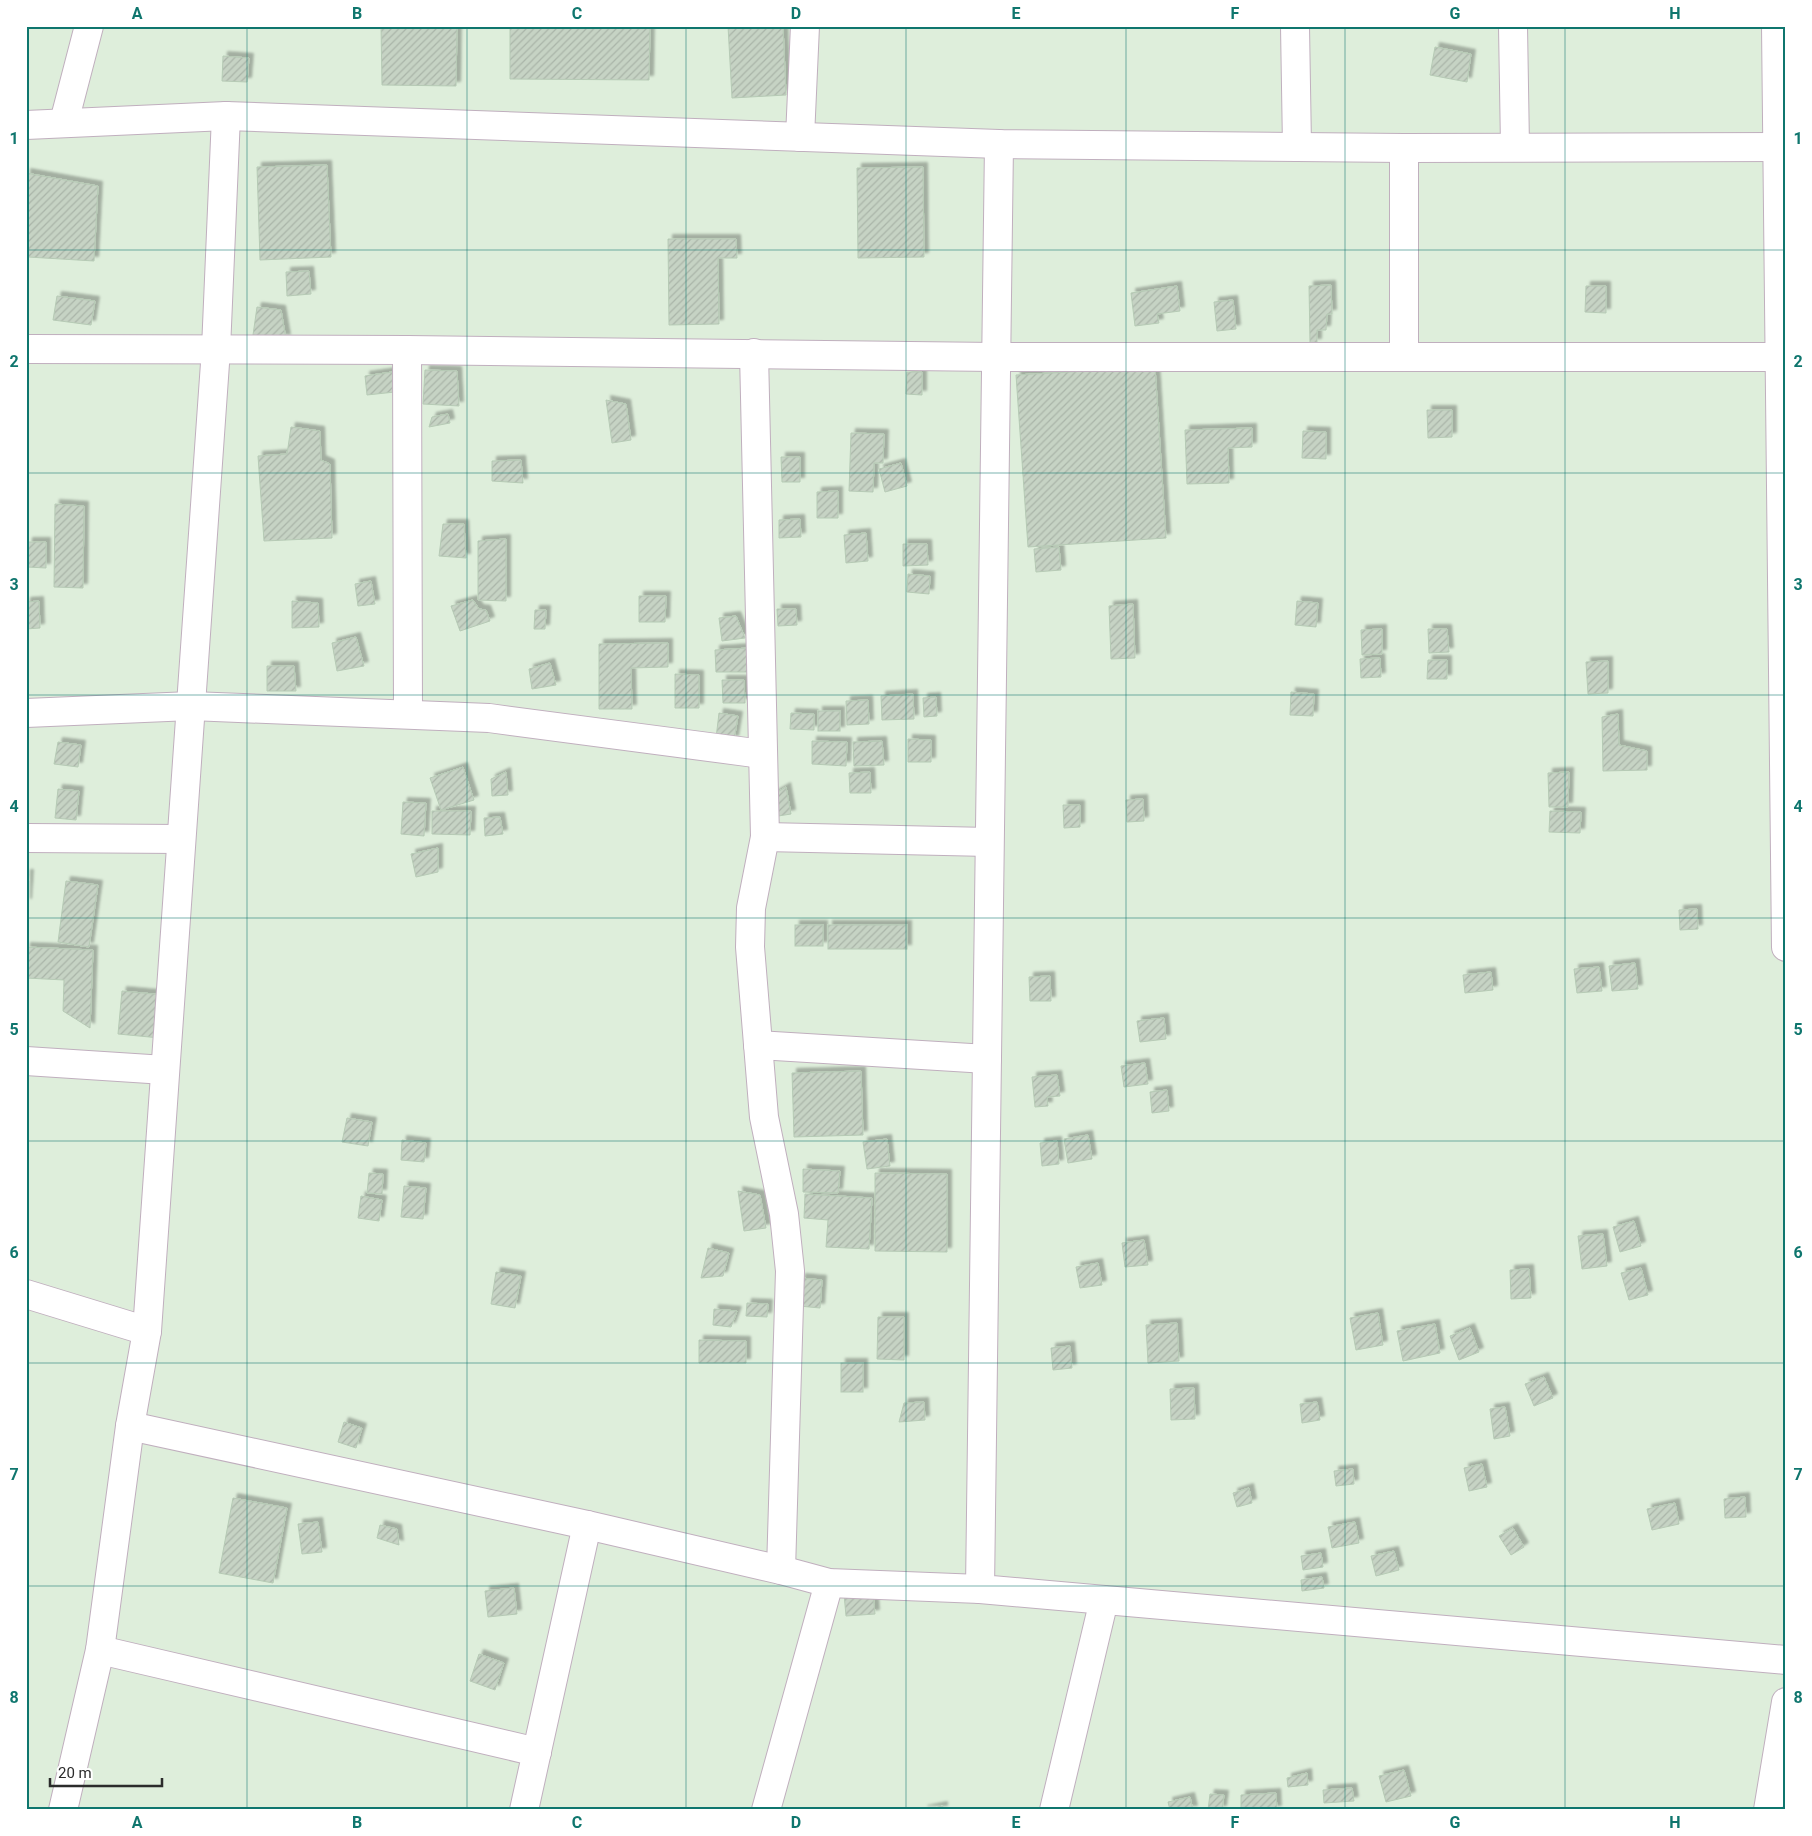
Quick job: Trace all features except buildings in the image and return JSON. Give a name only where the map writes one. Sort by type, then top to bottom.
[{"type":"street","points":[[64,122],[89,26]]},
{"type":"street","points":[[800,137],[805,26]]},
{"type":"street","points":[[1295,26],[1297,147]]},
{"type":"street","points":[[1513,26],[1516,147]]},
{"type":"street","points":[[1776,26],[1782,147],[1786,946]]},
{"type":"street","points":[[64,1810],[100,1650],[130,1426],[147,1331],[216,349],[226,116]]},
{"type":"street","points":[[26,125],[226,116],[999,144],[1404,148],[1782,147]]},
{"type":"street","points":[[980,1589],[999,144]]},
{"type":"street","points":[[1404,148],[1404,357]]},
{"type":"street","points":[[26,349],[407,350],[995,357],[1783,357]]},
{"type":"street","points":[[407,350],[408,714]]},
{"type":"street","points":[[754,353],[765,837],[752,908],[750,947],[764,1117],[784,1214],[790,1271],[781,1570]]},
{"type":"street","points":[[26,713],[191,706],[489,718],[762,754]]},
{"type":"street","points":[[765,837],[989,842]]},
{"type":"street","points":[[26,838],[181,839]]},
{"type":"street","points":[[758,1045],[987,1059]]},
{"type":"street","points":[[26,1061],[165,1070]]},
{"type":"street","points":[[26,1294],[147,1331]]},
{"type":"street","points":[[130,1426],[587,1525],[829,1582],[980,1589],[1786,1660]]},
{"type":"street","points":[[524,1810],[587,1525]]},
{"type":"street","points":[[766,1810],[829,1582]]},
{"type":"street","points":[[1054,1810],[1104,1600]]},
{"type":"street","points":[[100,1650],[537,1752]]},
{"type":"street","points":[[1768,1810],[1786,1702]]}]
